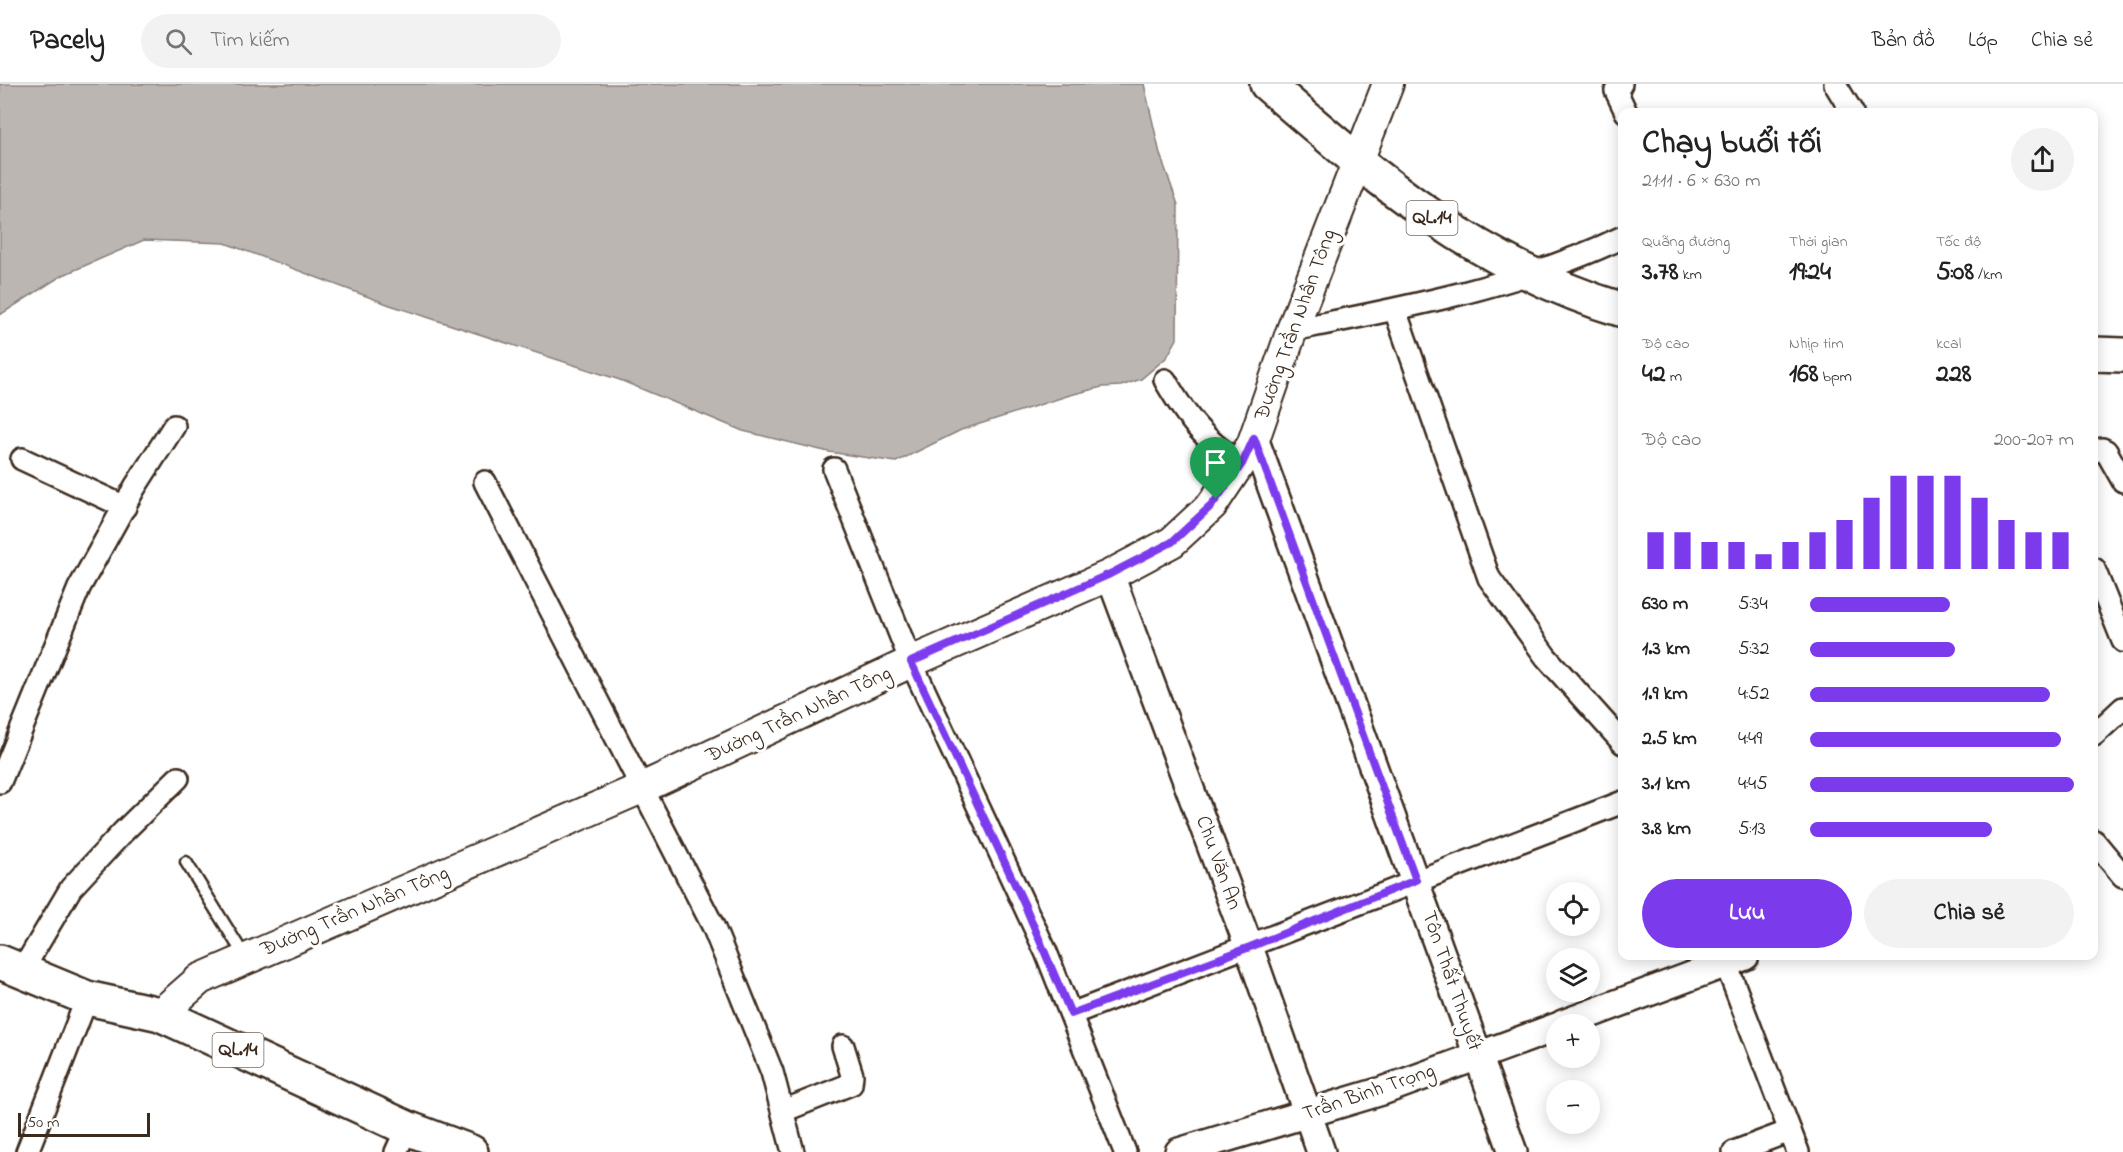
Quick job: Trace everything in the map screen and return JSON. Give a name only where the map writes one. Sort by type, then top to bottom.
[{"type":"main road","name":"QL.14","points":[[1267,84],[1358,161],[1446,228],[1525,274],[1618,308]]},
{"type":"main road","name":"Đường Trần Nhân Tông","points":[[160,1014],[200,980],[644,787],[911,662],[1110,574],[1172,542],[1212,505],[1242,464],[1254,438],[1292,330],[1388,84]]},
{"type":"main road","points":[[2098,354],[2123,355]]},
{"type":"main road","name":"QL.14","points":[[11,967],[87,998],[160,1014],[401,1140],[471,1152]]},
{"type":"street","points":[[1621,84],[1616,91],[1624,108]]},
{"type":"street","points":[[1835,84],[1850,108]]},
{"type":"street","points":[[1292,330],[1395,310],[1525,274],[1593,252],[1618,240]]},
{"type":"street","points":[[1395,310],[1489,578],[1545,657],[1618,737]]},
{"type":"street","points":[[1165,380],[1200,433],[1221,452],[1242,464]]},
{"type":"street","points":[[0,782],[79,588],[174,426]]},
{"type":"street","name":"Tôn Thất Thuyết","points":[[1254,438],[1513,1152]]},
{"type":"street","points":[[2098,450],[2106,451],[2123,481]]},
{"type":"street","points":[[22,459],[125,507]]},
{"type":"street","points":[[834,469],[911,662],[1026,908],[1071,1014],[1125,1152]]},
{"type":"street","points":[[485,482],[644,787],[712,926],[772,1072],[793,1152]]},
{"type":"street","name":"Chu Văn An","points":[[1110,574],[1250,947],[1321,1152]]},
{"type":"street","points":[[2098,579],[2123,641]]},
{"type":"street","points":[[2098,731],[2123,708]]},
{"type":"street","points":[[11,967],[71,888],[178,778]]},
{"type":"street","points":[[1071,1014],[1618,804]]},
{"type":"street","points":[[2098,846],[2123,876]]},
{"type":"street","points":[[1589,1014],[1727,960]]},
{"type":"street","points":[[1733,960],[1798,1152]]},
{"type":"street","points":[[27,1152],[87,998]]},
{"type":"street","name":"Trần Bình Trọng","points":[[1179,1152],[1308,1115],[1546,1031]]},
{"type":"street","points":[[783,1111],[851,1084],[852,1075],[843,1046]]},
{"type":"street","points":[[1734,1152],[1790,1131]]},
{"type":"lane","points":[[186,862],[247,959]]},
{"type":"shaded area","points":[[0,84],[1144,84],[1160,154],[1178,205],[1177,339],[1167,357],[1141,379],[1121,386],[1102,387],[1070,395],[961,430],[896,462],[829,452],[743,431],[620,380],[390,305],[225,243],[144,240],[61,276],[0,315]]},
{"type":"route","points":[[1254,438],[1416,880],[1250,947],[1071,1014],[1026,908],[911,662],[1110,574],[1172,542],[1216,499],[1242,464],[1254,438]]}]
